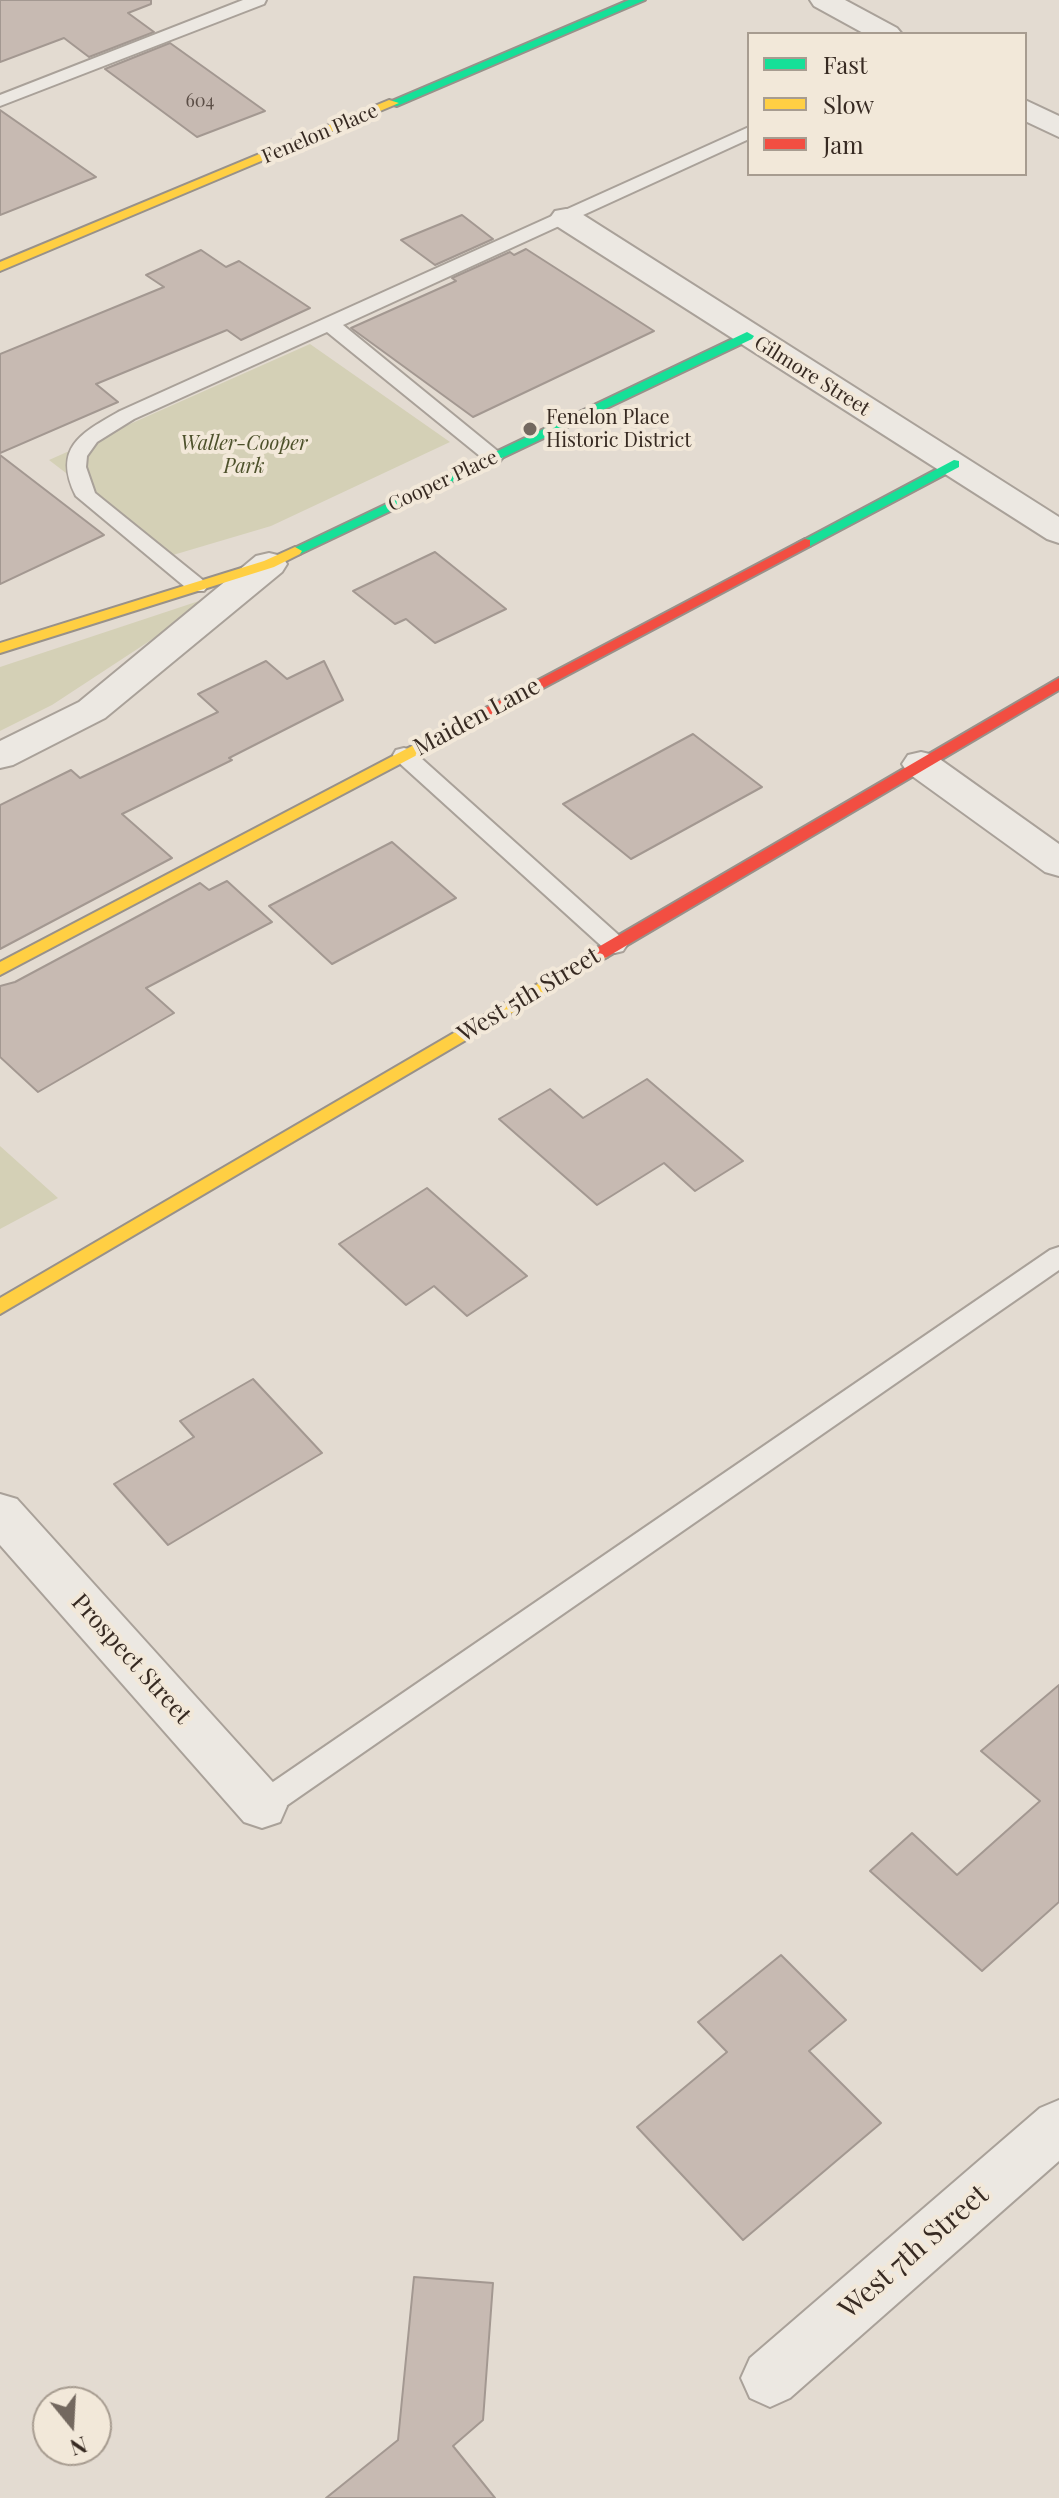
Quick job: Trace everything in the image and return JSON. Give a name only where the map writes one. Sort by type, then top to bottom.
[{"type":"street","name":"Fenelon Place","points":[[0,267],[639,0]]},
{"type":"street","points":[[824,0],[883,32]]},
{"type":"street","points":[[1027,110],[1059,128]]},
{"type":"street","name":"Gilmore Street","points":[[566,218],[1059,532]]},
{"type":"street","name":"Cooper Place","points":[[0,648],[269,564],[747,336]]},
{"type":"street","name":"Maiden Lane","points":[[0,969],[954,464]]},
{"type":"street","name":"Cooper Place","points":[[0,756],[92,710],[269,564]]},
{"type":"street","name":"West 5th Street","points":[[0,1307],[1059,683]]},
{"type":"street","points":[[921,764],[1059,863]]},
{"type":"street","name":"Prospect Street","points":[[0,1513],[262,1806]]},
{"type":"street","name":"West 7th Street","points":[[770,2378],[1059,2126]]},
{"type":"lane","points":[[0,101],[258,0]]},
{"type":"lane","points":[[197,586],[86,496],[74,476],[73,460],[89,437],[127,415],[566,218],[747,133]]},
{"type":"lane","points":[[329,324],[493,457]]},
{"type":"lane","points":[[404,755],[615,945]]},
{"type":"lane","points":[[262,1806],[1059,1257]]},
{"type":"green space","name":"Waller-Cooper Park","points":[[310,344],[450,442],[271,526],[173,555],[49,460]]},
{"type":"green space","points":[[202,600],[206,604],[52,705],[0,731],[0,667]]},
{"type":"green space","points":[[0,1146],[58,1198],[0,1229]]},
{"type":"building","points":[[0,0],[151,0],[151,4],[128,13],[154,32],[89,57],[64,38],[0,62]]},
{"type":"building","points":[[170,43],[265,111],[197,137],[105,69]]},
{"type":"building","points":[[0,110],[96,177],[0,215]]},
{"type":"building","points":[[462,215],[493,239],[435,265],[401,240]]},
{"type":"building","points":[[526,249],[654,331],[473,417],[351,328],[456,281],[452,278],[510,252],[514,255]]},
{"type":"building","points":[[201,250],[226,267],[239,261],[310,308],[241,340],[227,330],[96,384],[118,402],[0,453],[0,354],[164,287],[146,275]]},
{"type":"building","points":[[0,455],[104,535],[0,584]]},
{"type":"building","points":[[435,552],[506,609],[435,643],[406,619],[395,624],[353,591]]},
{"type":"building","points":[[266,661],[287,679],[324,661],[343,700],[229,758],[232,760],[122,814],[172,858],[0,949],[0,805],[71,770],[80,778],[218,712],[198,694]]},
{"type":"building","points":[[693,734],[762,787],[631,859],[563,804]]},
{"type":"building","points":[[392,842],[456,898],[332,964],[269,906]]},
{"type":"building","points":[[227,881],[272,922],[146,988],[174,1013],[38,1092],[0,1057],[0,986],[15,982],[200,883],[209,890]]},
{"type":"building","points":[[647,1079],[743,1161],[695,1191],[664,1163],[597,1205],[499,1119],[550,1089],[583,1118]]},
{"type":"building","points":[[427,1188],[527,1276],[467,1316],[434,1286],[406,1305],[339,1244]]},
{"type":"building","points":[[253,1379],[322,1453],[168,1545],[114,1484],[194,1437],[180,1421]]},
{"type":"building","points":[[1059,1685],[1059,1902],[982,1971],[870,1871],[912,1833],[957,1875],[1040,1801],[981,1751]]},
{"type":"building","points":[[781,1955],[846,2020],[809,2051],[881,2123],[743,2240],[637,2127],[727,2052],[698,2022]]},
{"type":"building","points":[[414,2277],[493,2283],[483,2420],[453,2446],[495,2498],[326,2498],[398,2440]]},
{"type":"traffic: fast","points":[[393,103],[639,0]]},
{"type":"traffic: fast","points":[[295,551],[747,336]]},
{"type":"traffic: fast","points":[[805,543],[954,464]]},
{"type":"traffic: slow","points":[[0,267],[393,103]]},
{"type":"traffic: slow","points":[[0,648],[269,564],[295,551]]},
{"type":"traffic: slow","points":[[0,969],[431,741]]},
{"type":"traffic: slow","points":[[0,1307],[601,953]]},
{"type":"traffic: jam","points":[[431,741],[805,543]]},
{"type":"traffic: jam","points":[[601,953],[1059,683]]},
{"type":"place","name":"Fenelon Place Historic District","points":[[530,429]]}]
